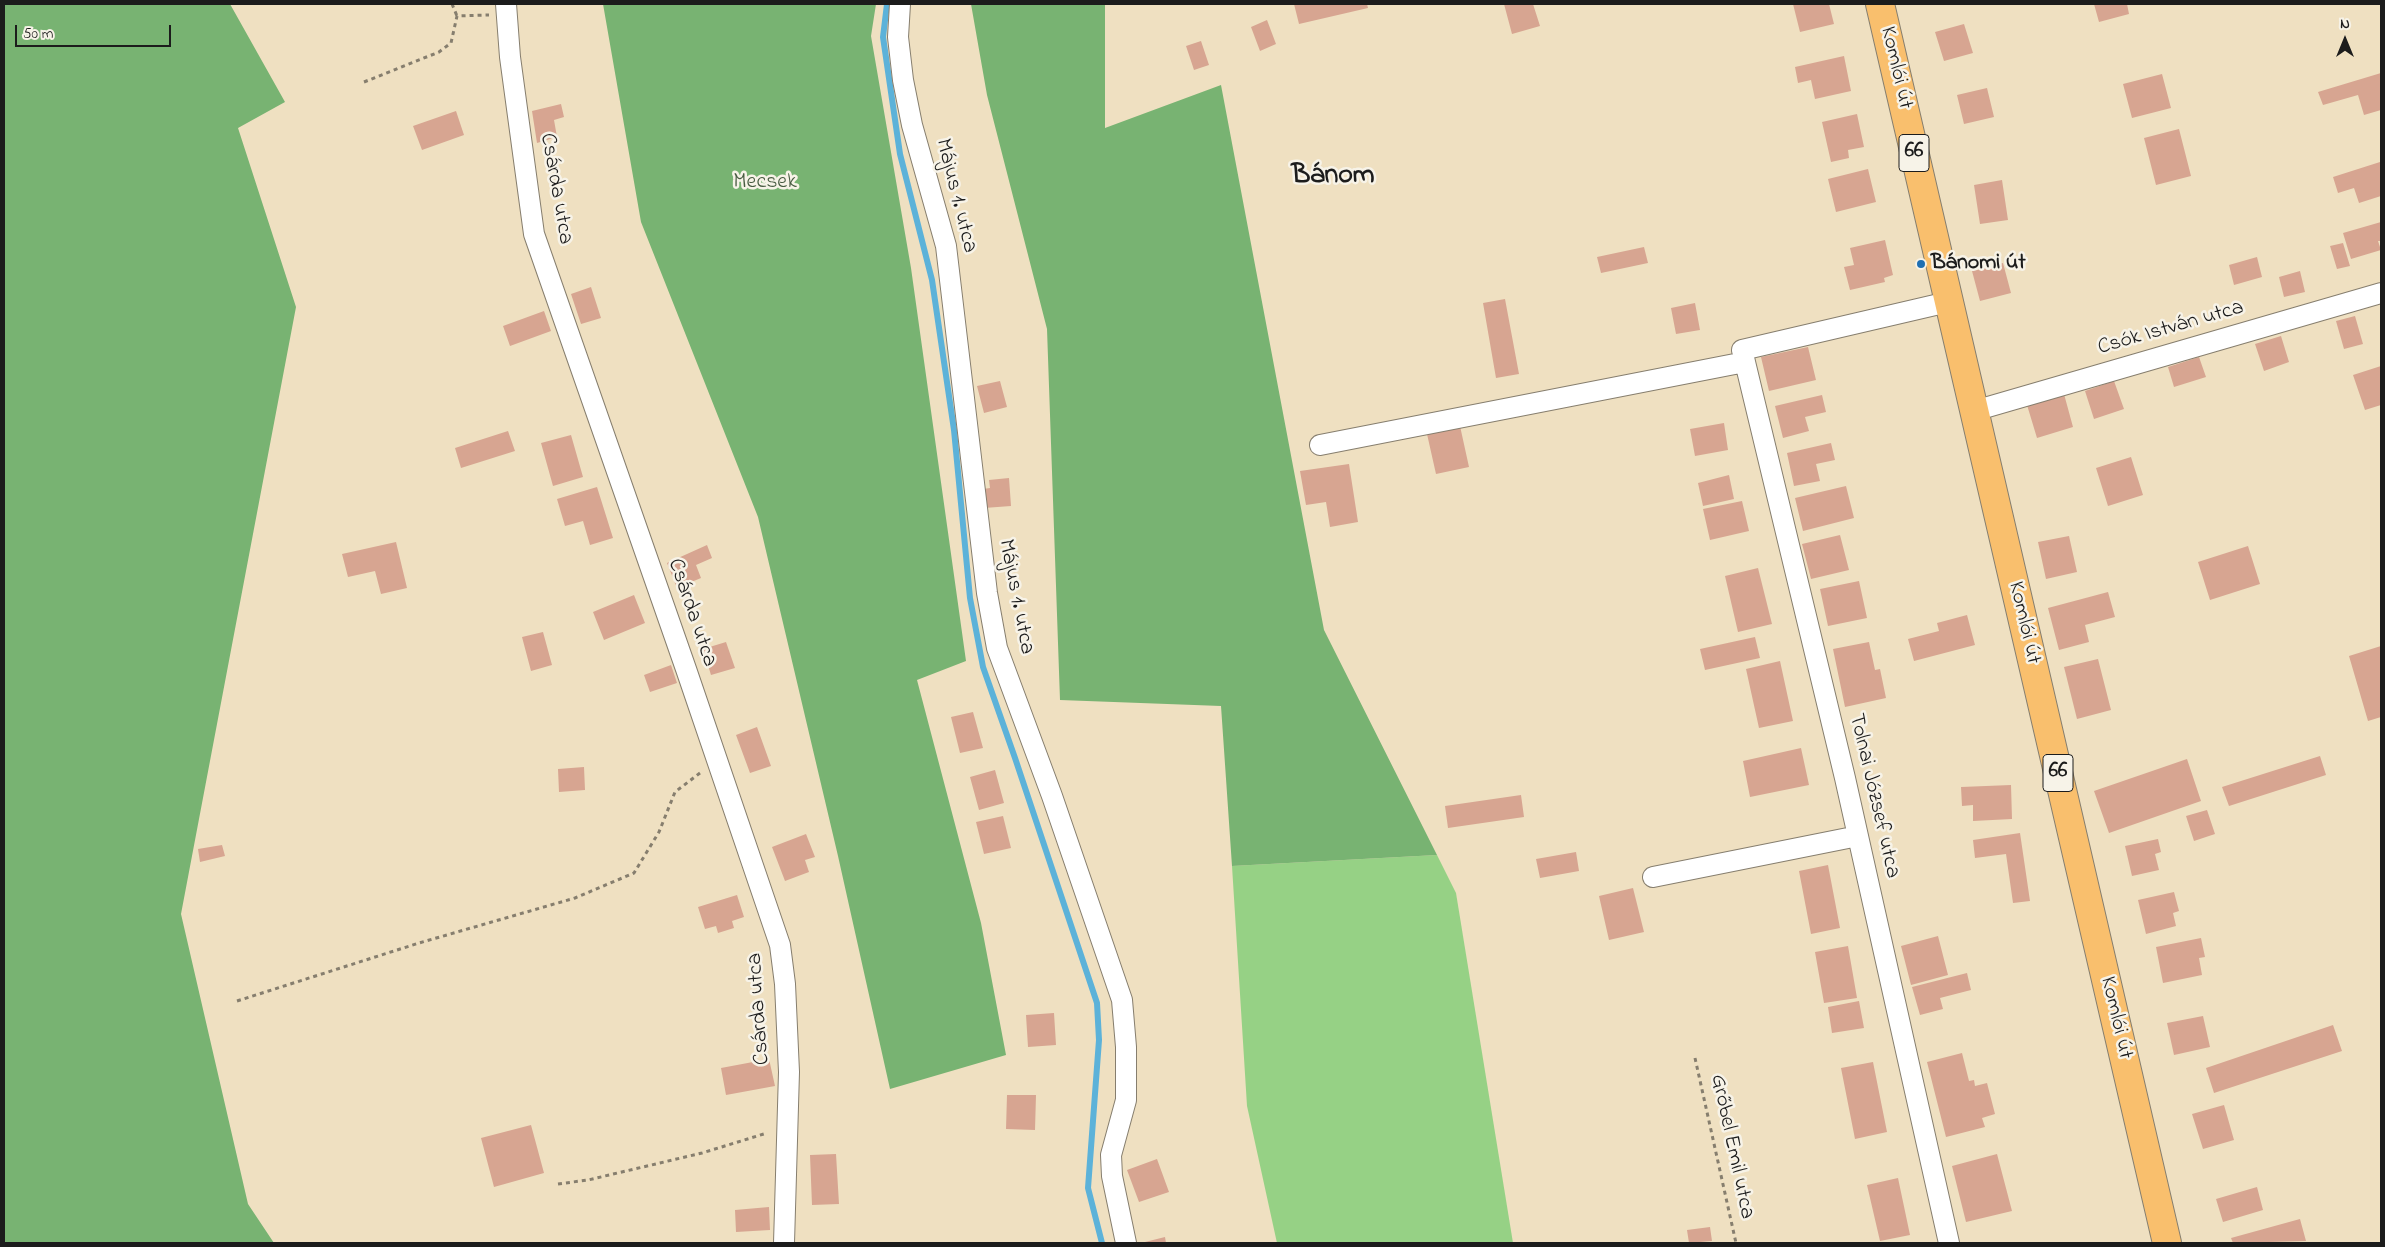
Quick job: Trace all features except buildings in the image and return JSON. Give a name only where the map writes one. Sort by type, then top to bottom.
[{"type":"main road","name":"Komlói út","points":[[1880,4],[2167,1243]]},
{"type":"street","name":"Május 1. utca","points":[[900,4],[898,38],[903,80],[912,125],[946,246],[987,593],[997,648],[1052,796],[1122,1000],[1126,1047],[1126,1100],[1112,1155],[1112,1176],[1126,1243]]},
{"type":"street","name":"Csárda utca","points":[[506,9],[510,56],[534,234],[780,945],[785,984],[789,1072],[784,1243]]},
{"type":"street","name":"Csók István utca","points":[[1974,411],[2381,293]]},
{"type":"street","points":[[1320,445],[1744,362],[1742,350],[1948,302]]},
{"type":"street","name":"Tolnai József utca","points":[[1744,362],[1858,836],[1948,1243]]},
{"type":"street","points":[[1653,877],[1858,836]]},
{"type":"path","points":[[364,82],[439,52],[451,43],[458,16],[452,4]]},
{"type":"path","points":[[458,16],[506,9]]},
{"type":"path","points":[[237,1001],[419,943],[576,898],[634,873],[659,832],[675,792],[698,774],[718,763]]},
{"type":"path","name":"Grőbel Emil utca","points":[[1695,1058],[1736,1243]]},
{"type":"path","points":[[558,1184],[588,1180],[702,1153],[787,1127]]},
{"type":"green space","points":[[4,4],[230,4],[285,102],[238,128],[296,307],[181,914],[248,1204],[274,1243],[4,1243]]},
{"type":"green space","name":"Mecsek","points":[[603,4],[876,4],[871,36],[911,268],[966,661],[917,680],[981,923],[1006,1055],[890,1089],[838,856],[758,517],[641,222]]},
{"type":"green space","points":[[971,4],[1105,4],[1105,128],[1221,85],[1324,630],[1437,855],[1232,866],[1221,706],[1060,700],[1047,329],[987,95]]},
{"type":"green space","points":[[1437,855],[1456,893],[1513,1243],[1277,1243],[1247,1106],[1232,866]]},
{"type":"waterway","points":[[887,4],[883,37],[900,154],[932,280],[954,430],[970,598],[983,667],[1097,1003],[1099,1040],[1088,1188],[1102,1243]]},
{"type":"place","name":"Bánomi út","points":[[1921,264]]},
{"type":"district","name":"Bánom","points":[[1333,177]]}]
